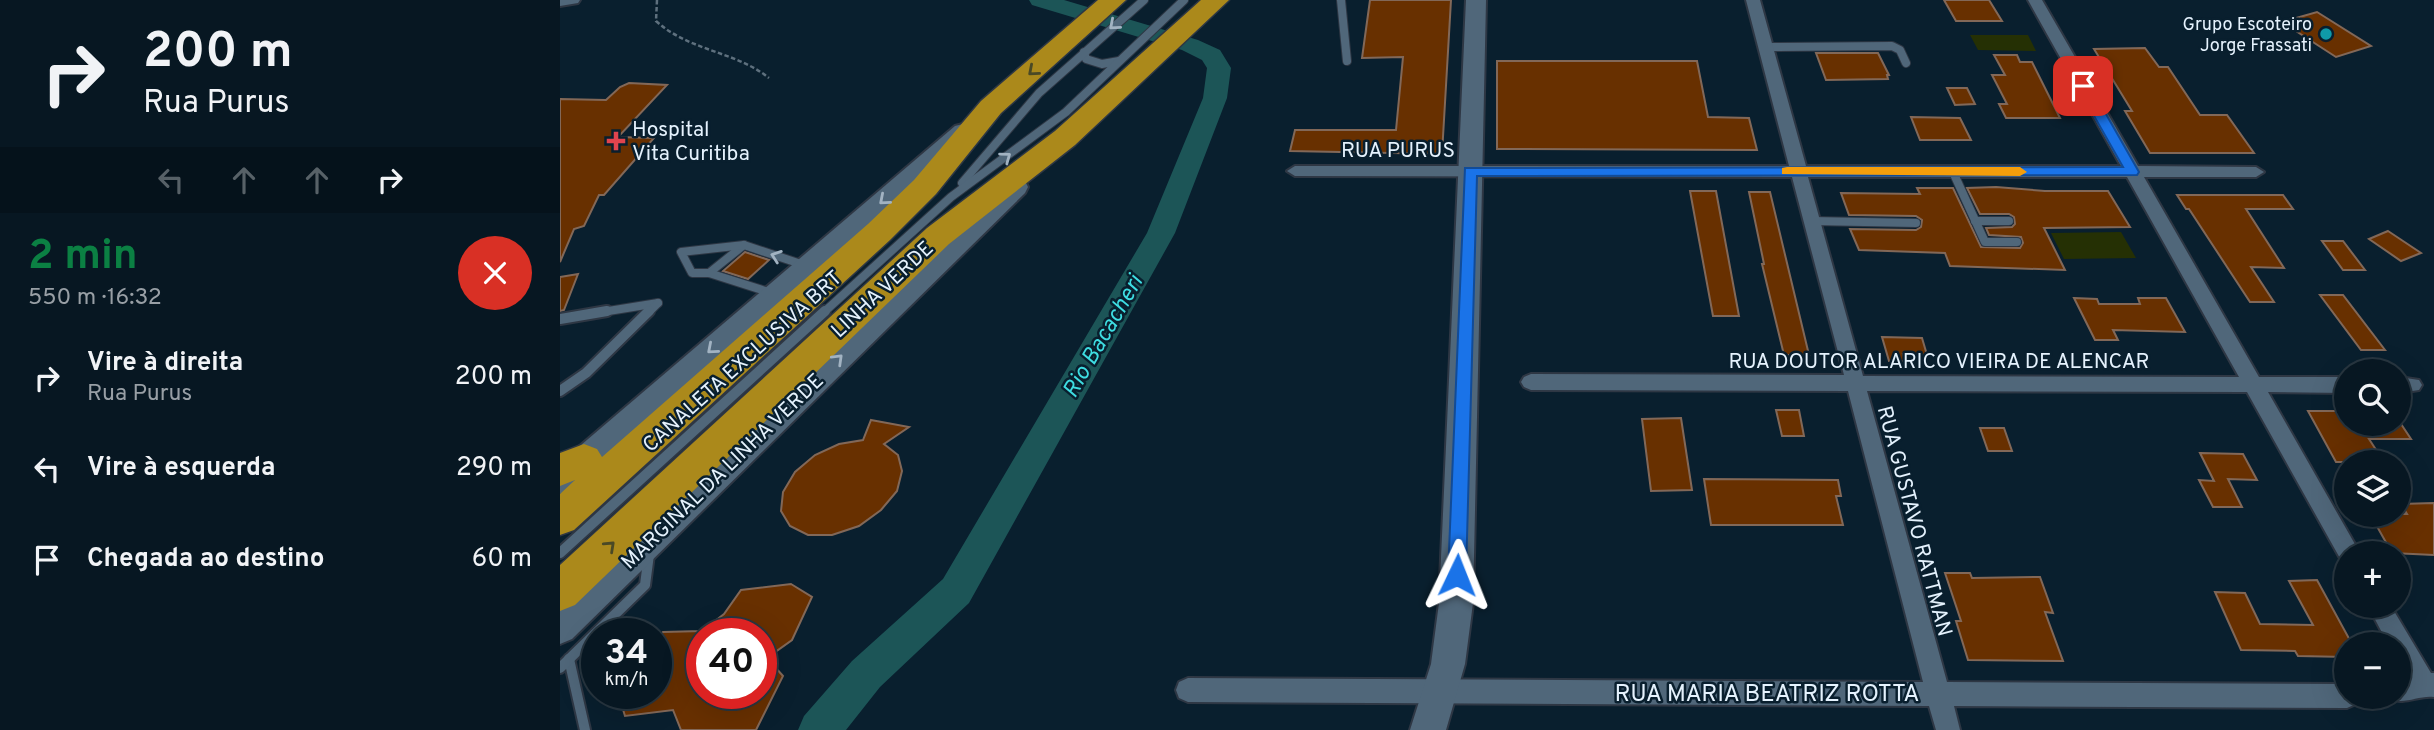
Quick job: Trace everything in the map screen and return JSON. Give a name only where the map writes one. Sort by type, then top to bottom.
[{"type":"highway","name":"LINHA VERDE","points":[[572,613],[938,236],[1066,138],[1179,15],[1216,0]]},
{"type":"highway","name":"LINHA VERDE","points":[[560,518],[903,210],[991,107],[1085,42],[1118,5]]},
{"type":"main road","points":[[1428,730],[1448,664],[1456,603],[1476,0]]},
{"type":"main road","points":[[568,470],[991,107]]},
{"type":"main road","name":"MARGINAL DA LINHA VERDE","points":[[572,613],[651,540],[1066,138]]},
{"type":"street","points":[[560,2],[573,0]]},
{"type":"street","name":"RUA GUSTAVO RATTMAN","points":[[1753,0],[1948,730]]},
{"type":"street","points":[[2035,0],[2342,541]]},
{"type":"street","name":"RUA PURUS","points":[[1295,171],[2256,172]]},
{"type":"street","name":"RUA DOUTOR ALARICO VIEIRA DE ALENCAR","points":[[1531,382],[2334,385]]},
{"type":"street","points":[[2387,618],[2429,685],[2411,689]]},
{"type":"street","name":"RUA MARIA BEATRIZ ROTTA","points":[[1188,690],[2334,696]]},
{"type":"lane","points":[[1118,5],[1144,0]]},
{"type":"lane","points":[[1341,0],[1347,61]]},
{"type":"lane","points":[[1085,42],[1086,59],[1096,64],[1110,64],[1123,59]]},
{"type":"lane","name":"CANALETA EXCLUSIVA BRT","points":[[950,197],[1085,42]]},
{"type":"lane","points":[[1765,47],[1892,47],[1900,50],[1906,63]]},
{"type":"lane","name":"CANALETA EXCLUSIVA BRT","points":[[560,553],[950,197],[1053,122],[1123,59],[1142,53]]},
{"type":"lane","points":[[1952,172],[1985,242],[2017,242]]},
{"type":"lane","points":[[1812,221],[1916,223]]},
{"type":"lane","points":[[1975,221],[2009,221]]},
{"type":"lane","points":[[775,294],[709,273],[692,273],[681,252],[744,245],[807,266]]},
{"type":"lane","points":[[709,273],[744,245]]},
{"type":"lane","points":[[560,319],[658,303],[586,373],[560,391]]},
{"type":"lane","points":[[572,613],[564,663],[585,730]]},
{"type":"path","points":[[657,0],[656,21],[668,32],[705,50],[750,64],[769,78]]},
{"type":"green space","points":[[1970,35],[2028,35],[2036,51],[1978,50]]},
{"type":"green space","points":[[2121,232],[2136,258],[2064,259],[2051,233]]},
{"type":"building","points":[[1370,0],[1451,0],[1442,154],[1290,151],[1295,130],[1396,130],[1403,57],[1362,58]]},
{"type":"building","points":[[1944,0],[1989,0],[2002,21],[1956,21]]},
{"type":"building","name":"Grupo Escoteiro Jorge Frassati","points":[[2317,12],[2371,46],[2336,57],[2282,22]]},
{"type":"building","points":[[2145,48],[2159,67],[2168,67],[2200,115],[2227,115],[2254,153],[2150,153],[2125,111],[2132,111],[2094,49]]},
{"type":"building","points":[[1816,53],[1878,53],[1889,75],[1888,79],[1826,80]]},
{"type":"building","points":[[1994,55],[2017,55],[2020,62],[2032,62],[2060,118],[2006,118],[1999,104],[2007,104],[1992,75],[2005,75]]},
{"type":"building","points":[[1497,61],[1697,61],[1708,117],[1749,118],[1757,150],[1497,149]]},
{"type":"building","name":"Hospital Vita Curitiba","points":[[629,83],[667,85],[618,137],[654,138],[604,195],[599,195],[584,226],[574,229],[560,262],[560,99],[606,100],[620,87]]},
{"type":"building","points":[[1947,88],[1967,88],[1975,104],[1955,105]]},
{"type":"building","points":[[1911,117],[1960,118],[1971,140],[1920,140]]},
{"type":"building","points":[[1996,187],[2045,191],[2108,191],[2130,227],[2044,228],[2065,270],[1950,266],[1945,253],[1859,250],[1850,229],[1916,230],[1921,227],[1922,220],[1916,216],[1849,215],[1841,193],[1920,194],[1917,188],[1953,188],[1981,247],[2020,248],[2023,243],[2021,237],[1989,235],[1986,228],[2012,227],[2015,224],[2014,217],[2009,214],[1980,214],[1967,188]]},
{"type":"building","points":[[1690,191],[1716,191],[1739,316],[1713,316]]},
{"type":"building","points":[[1749,192],[1770,192],[1809,355],[1784,355],[1762,264]]},
{"type":"building","points":[[2177,195],[2283,195],[2293,209],[2246,209],[2284,268],[2251,267],[2274,302],[2250,302]]},
{"type":"building","points":[[2388,231],[2421,253],[2401,261],[2369,239]]},
{"type":"building","points":[[2322,241],[2343,241],[2365,270],[2343,270]]},
{"type":"building","points":[[745,252],[769,260],[748,279],[723,271]]},
{"type":"building","points":[[578,274],[564,310],[560,311],[560,277]]},
{"type":"building","points":[[2320,295],[2343,295],[2385,350],[2361,350]]},
{"type":"building","points":[[2074,298],[2097,299],[2099,304],[2140,304],[2138,298],[2166,298],[2185,332],[2113,330],[2118,340],[2095,340]]},
{"type":"building","points":[[1882,337],[1922,338],[1927,355],[1903,354],[1905,361],[1889,361]]},
{"type":"building","points":[[1776,410],[1799,410],[1804,436],[1782,436]]},
{"type":"building","points":[[2308,411],[2334,411],[2334,436],[2409,436],[2411,439],[2369,439],[2376,450],[2334,450],[2334,458]]},
{"type":"building","points":[[1681,418],[1692,490],[1651,491],[1642,419]]},
{"type":"building","points":[[871,420],[909,427],[884,444],[898,455],[902,471],[897,491],[881,510],[859,526],[832,535],[808,535],[790,526],[781,511],[783,492],[795,472],[815,455],[839,444],[863,440]]},
{"type":"building","points":[[1980,428],[2004,428],[2012,451],[1988,451]]},
{"type":"building","points":[[2200,453],[2243,454],[2257,480],[2228,479],[2242,507],[2213,507],[2199,480],[2214,481]]},
{"type":"building","points":[[1704,479],[1838,480],[1841,496],[1836,496],[1843,525],[1711,525]]},
{"type":"building","points":[[2434,503],[2434,555],[2411,554],[2411,541],[2385,541],[2377,527],[2411,527],[2411,504]]},
{"type":"building","points":[[1945,573],[1970,573],[1972,578],[2040,577],[2053,613],[2045,612],[2063,661],[1968,660],[1956,621],[1961,621]]},
{"type":"building","points":[[2317,580],[2334,611],[2334,618],[2338,618],[2345,632],[2334,632],[2334,657],[2298,656],[2295,651],[2241,650],[2215,592],[2245,593],[2260,624],[2313,625],[2289,581]]},
{"type":"building","points":[[791,584],[812,597],[792,640],[777,651],[777,618],[719,618],[741,590]]},
{"type":"building","points":[[686,631],[686,709],[766,709],[756,730],[681,730],[673,710],[625,716],[623,709],[672,709],[672,632]]},
{"type":"building","points":[[777,669],[783,676],[777,688]]},
{"type":"waterway","name":"Rio Bacacheri","points":[[818,730],[866,674],[956,591],[1161,233],[1215,98],[1219,68],[1212,55],[1190,45],[1040,0]]},
{"type":"slow traffic","points":[[1787,171],[2020,172]]},
{"type":"place","name":"Grupo Escoteiro Jorge Frassati","points":[[2326,34]]},
{"type":"place","name":"Hospital Vita Curitiba","points":[[616,141]]},
{"type":"route","points":[[1457,575],[1470,171],[2132,172],[2083,86]]}]
